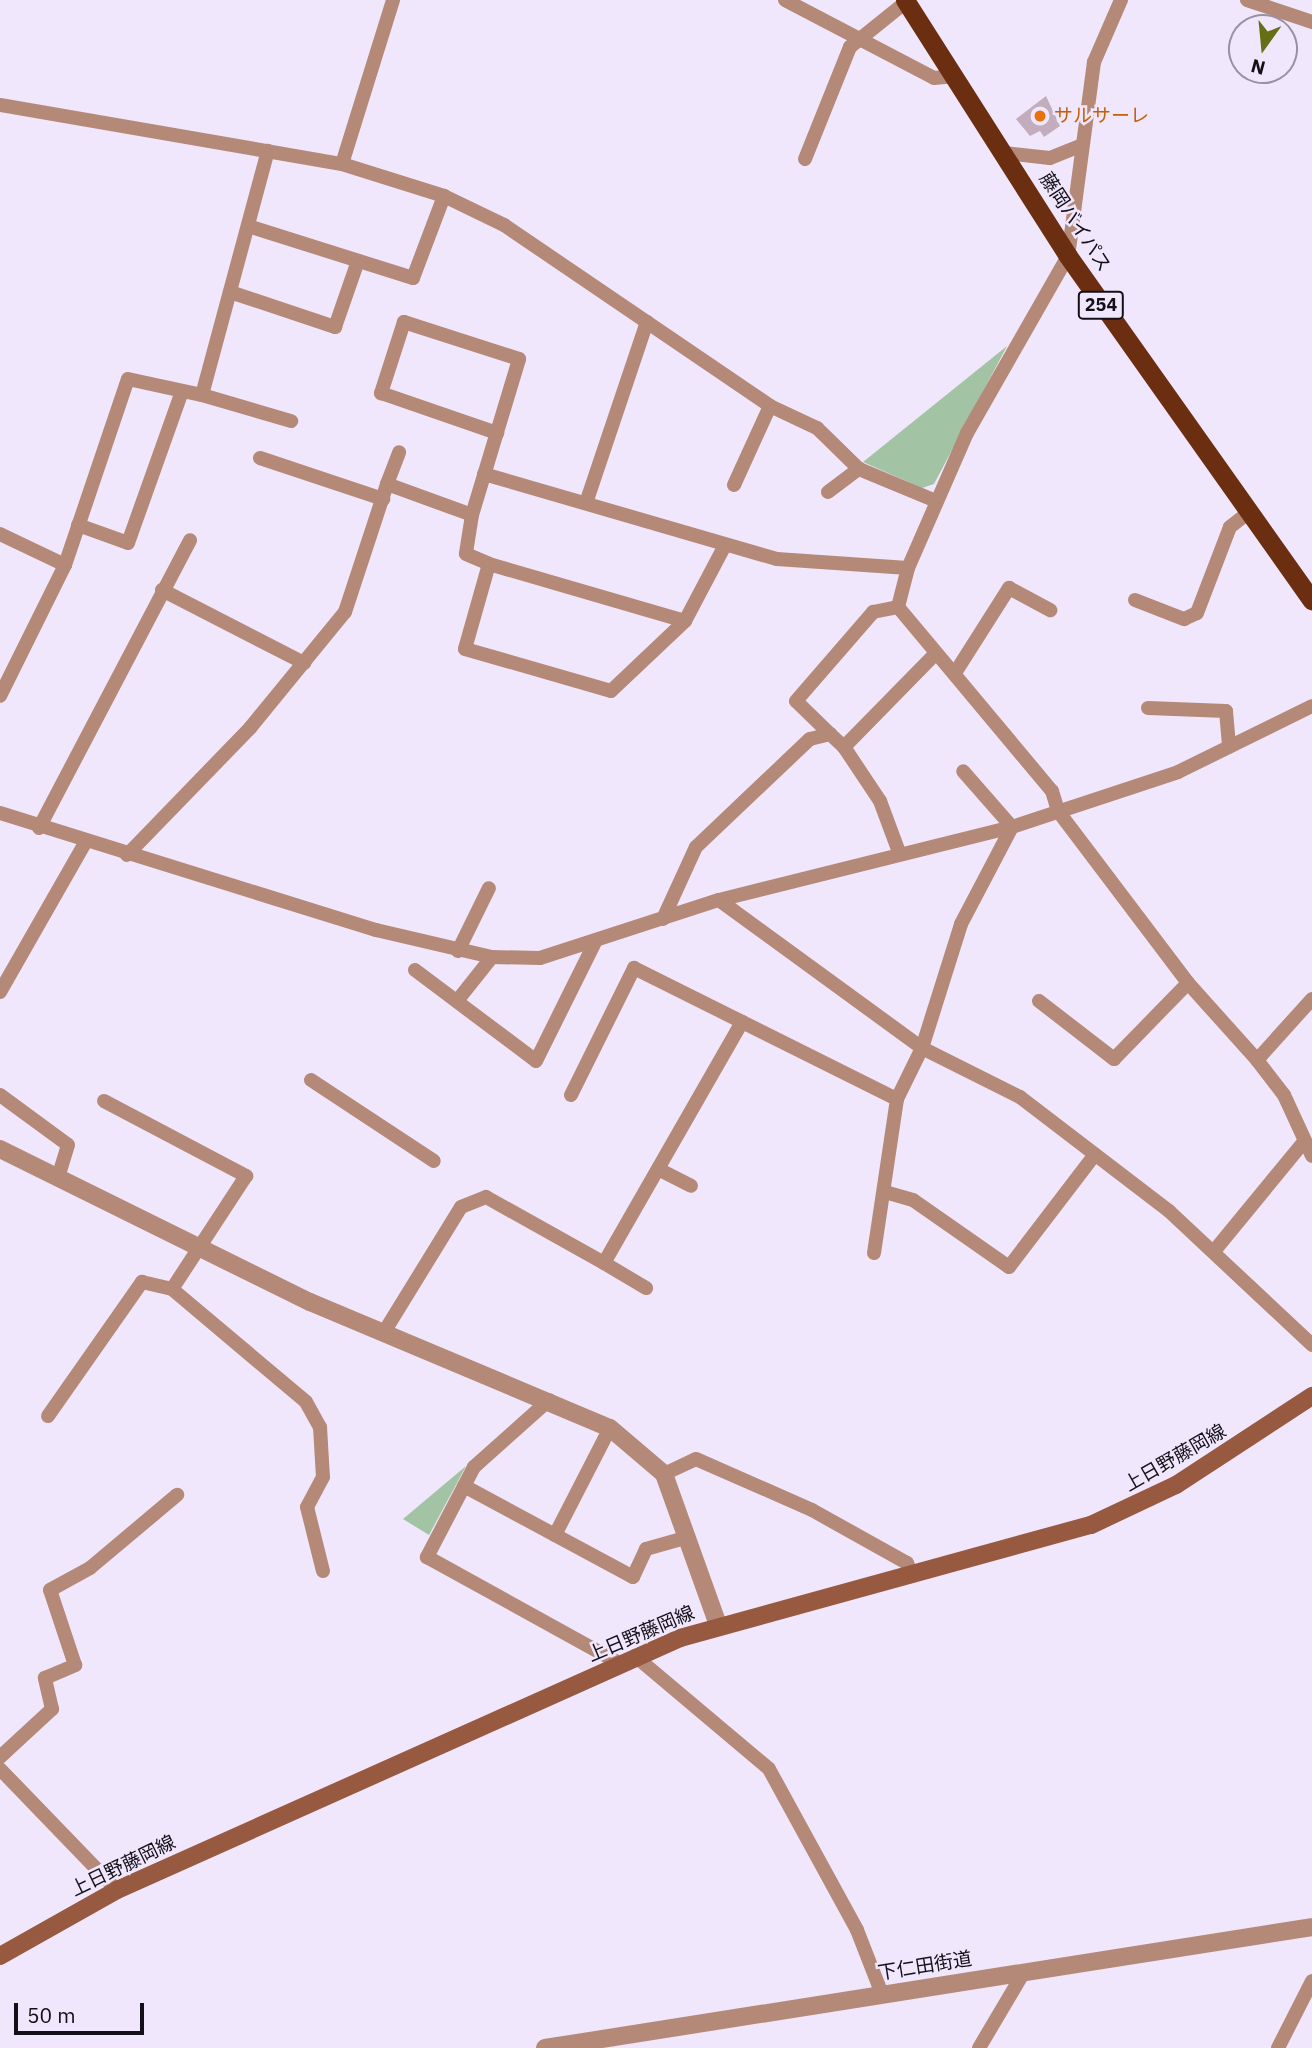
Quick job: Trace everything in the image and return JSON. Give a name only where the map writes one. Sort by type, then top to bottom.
[{"type":"highway","name":"藤岡バイパス","points":[[906,1],[1068,256],[1312,600]]},
{"type":"main road","name":"上日野藤岡線","points":[[0,1956],[117,1890],[627,1660],[718,1625],[1091,1525],[1176,1485],[1312,1396]]},
{"type":"street","points":[[342,164],[393,0]]},
{"type":"street","points":[[785,0],[934,78],[956,76]]},
{"type":"street","points":[[898,607],[908,568],[967,433],[1068,256],[1094,62],[1121,0]]},
{"type":"street","points":[[1248,0],[1312,22]]},
{"type":"street","points":[[805,159],[859,37],[906,1]]},
{"type":"street","points":[[0,105],[342,164],[444,196],[504,225],[771,406],[817,428],[859,469],[936,501]]},
{"type":"street","points":[[1003,153],[1050,159],[1083,145]]},
{"type":"street","points":[[202,395],[268,151]]},
{"type":"street","points":[[248,226],[413,278],[444,196]]},
{"type":"street","points":[[230,292],[335,327],[358,261]]},
{"type":"street","points":[[496,433],[381,393],[404,322],[519,359],[472,514],[466,554],[489,564],[685,621]]},
{"type":"street","points":[[586,503],[647,322]]},
{"type":"street","points":[[0,696],[65,565],[128,379],[202,395],[291,421]]},
{"type":"street","points":[[78,525],[128,543],[182,391]]},
{"type":"street","points":[[734,485],[771,406]]},
{"type":"street","points":[[128,855],[304,663],[345,612],[399,452]]},
{"type":"street","points":[[260,458],[383,499]]},
{"type":"street","points":[[828,492],[859,469]]},
{"type":"street","points":[[484,474],[724,547],[790,561],[908,568]]},
{"type":"street","points":[[387,484],[472,514]]},
{"type":"street","points":[[1135,600],[1184,619],[1197,613],[1230,527],[1248,513]]},
{"type":"street","points":[[0,534],[65,565]]},
{"type":"street","points":[[38,828],[190,540]]},
{"type":"street","points":[[489,564],[465,649],[611,691],[685,621],[724,547]]},
{"type":"street","points":[[954,673],[1009,588],[1050,610]]},
{"type":"street","points":[[162,590],[304,663]]},
{"type":"street","points":[[898,607],[934,655],[954,673],[1052,791],[1058,811],[1188,983],[1257,1060],[1305,1133],[1312,1156]]},
{"type":"street","points":[[898,607],[873,612],[796,701],[844,747],[880,801],[899,852]]},
{"type":"street","points":[[844,747],[934,655]]},
{"type":"street","points":[[0,813],[85,844],[458,951],[492,957],[540,958],[719,900],[899,852],[1012,827],[1178,772],[1312,706]]},
{"type":"street","points":[[1148,708],[1226,711],[1229,747]]},
{"type":"street","points":[[663,919],[696,847],[797,746],[830,734]]},
{"type":"street","points":[[963,771],[1012,827]]},
{"type":"street","points":[[874,1253],[897,1099],[922,1048],[961,925],[1012,827]]},
{"type":"street","points":[[0,992],[85,844]]},
{"type":"street","points":[[458,951],[489,888]]},
{"type":"street","points":[[719,900],[922,1048],[1020,1097],[1215,1251],[1312,1345]]},
{"type":"street","points":[[415,970],[536,1061],[596,940]]},
{"type":"street","points":[[457,1001],[492,957]]},
{"type":"street","points":[[570,1096],[634,968],[897,1099]]},
{"type":"street","points":[[1039,1001],[1114,1059],[1188,983]]},
{"type":"street","points":[[1257,1060],[1312,999]]},
{"type":"street","points":[[604,1263],[742,1022]]},
{"type":"street","points":[[311,1080],[433,1161]]},
{"type":"street","points":[[0,1095],[68,1145],[58,1177]]},
{"type":"street","points":[[104,1101],[246,1175],[172,1289]]},
{"type":"street","points":[[1215,1251],[1305,1133]]},
{"type":"street","points":[[0,1149],[199,1244],[310,1302],[386,1329],[610,1427],[664,1474],[718,1625]]},
{"type":"street","points":[[885,1192],[914,1200],[1009,1267],[1093,1157]]},
{"type":"street","points":[[658,1169],[691,1186]]},
{"type":"street","points":[[386,1329],[461,1207],[486,1196],[646,1288]]},
{"type":"street","points":[[48,1416],[142,1282],[172,1289],[306,1402],[320,1427],[323,1478],[307,1507],[323,1571]]},
{"type":"street","points":[[548,1400],[474,1467],[426,1557],[627,1660],[769,1769],[857,1930],[882,1994]]},
{"type":"street","points":[[555,1535],[610,1427]]},
{"type":"street","points":[[664,1474],[696,1460],[812,1510],[907,1563],[911,1573]]},
{"type":"street","points":[[464,1486],[633,1577],[646,1549],[688,1537]]},
{"type":"street","points":[[0,1757],[52,1709],[45,1678],[75,1665],[50,1590],[89,1568],[177,1495]]},
{"type":"street","points":[[0,1769],[117,1890]]},
{"type":"street","name":"下仁田街道","points":[[553,2047],[1312,1927]]},
{"type":"street","points":[[979,2048],[1024,1972]]},
{"type":"street","points":[[1278,2048],[1312,1982]]},
{"type":"green space","points":[[1007,346],[934,484],[922,488],[863,462]]},
{"type":"green space","points":[[466,1466],[429,1535],[403,1519]]},
{"type":"building","name":"サルサーレ","points":[[1046,96],[1060,126],[1044,137],[1040,131],[1030,136],[1016,119]]},
{"type":"place","name":"サルサーレ","points":[[1040,116]]}]
